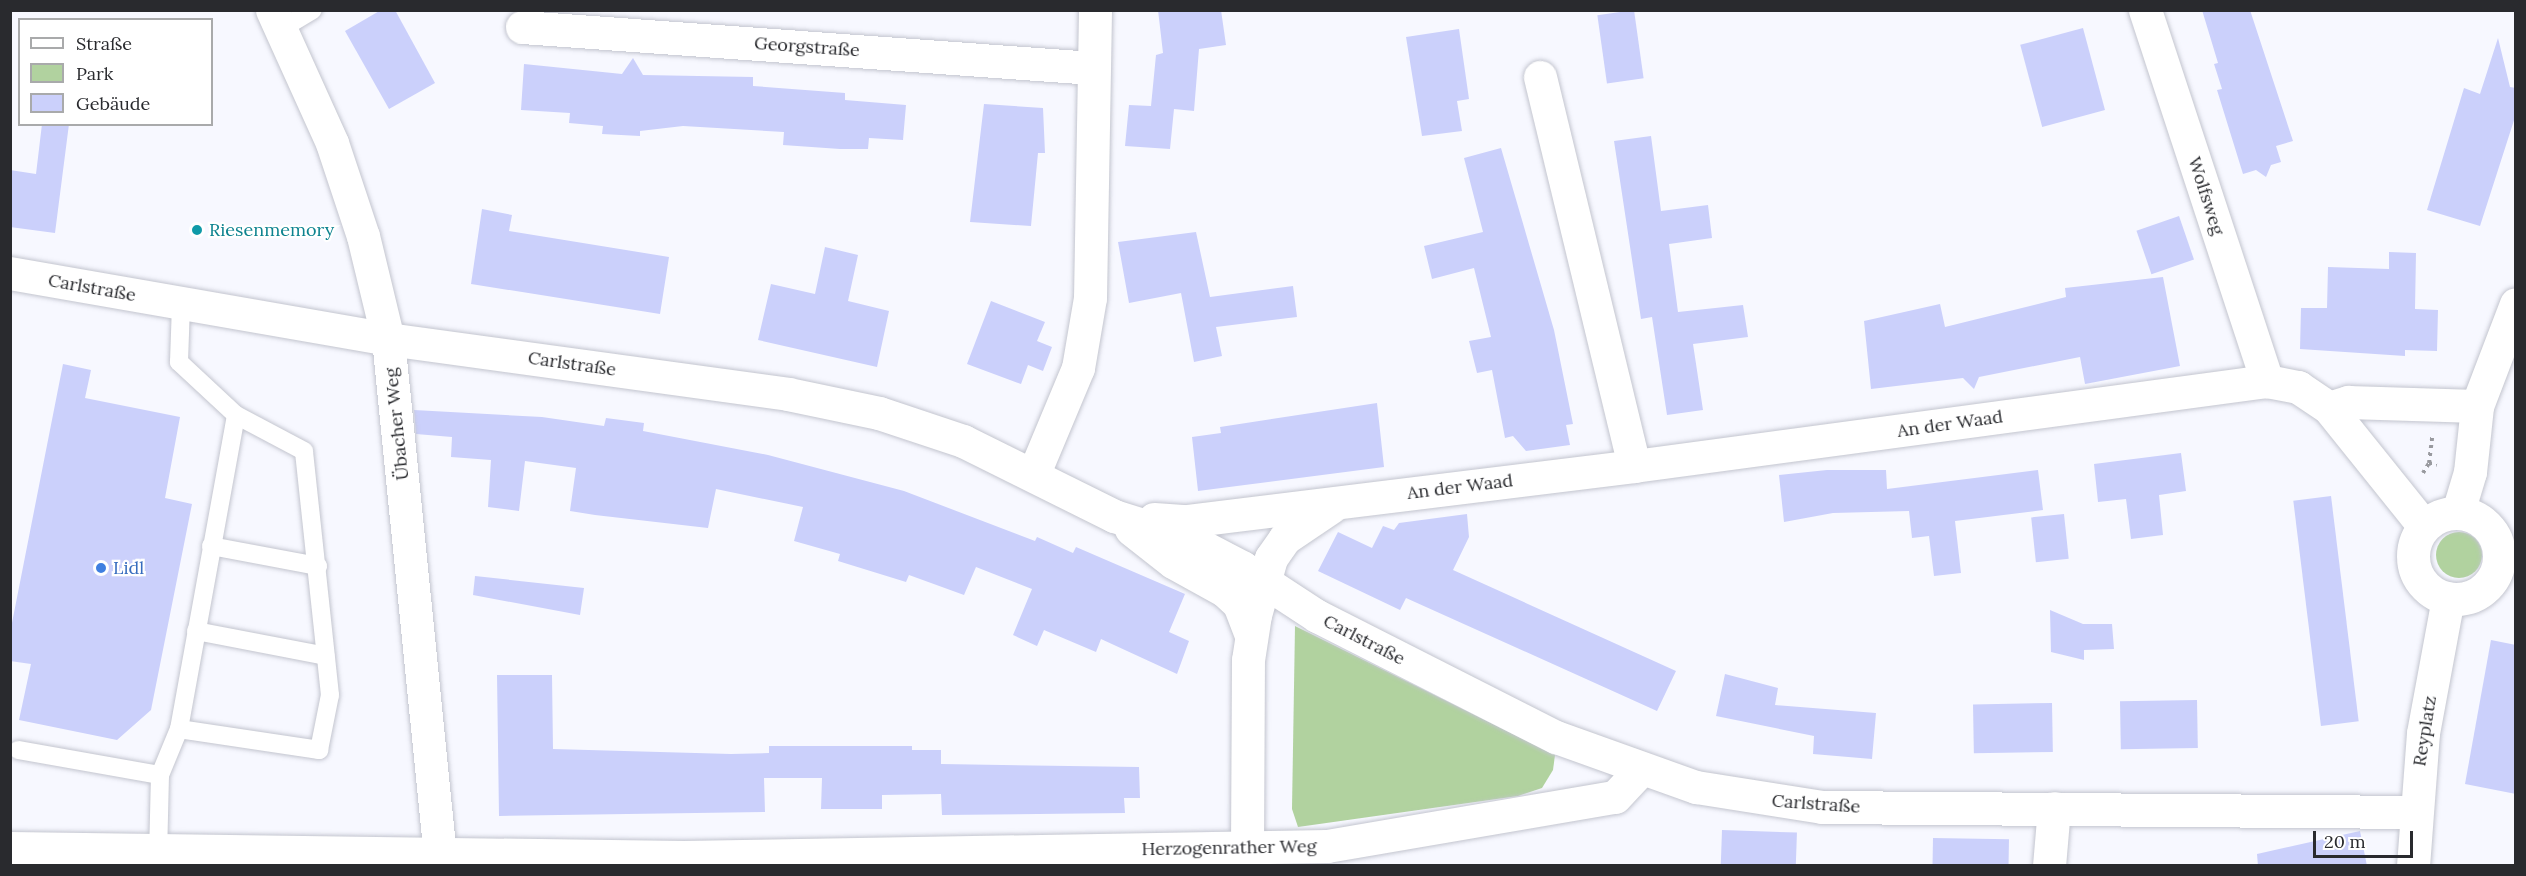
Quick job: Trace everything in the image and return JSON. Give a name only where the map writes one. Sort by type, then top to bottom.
[{"type":"street","points":[[1034,473],[1078,368],[1090,298],[1095,10]]},
{"type":"street","name":"Wolfsweg","points":[[2145,10],[2267,381]]},
{"type":"street","name":"Übacher Weg","points":[[276,20],[332,143],[363,236],[388,339],[441,861]]},
{"type":"street","name":"Georgstraße","points":[[522,27],[1093,68]]},
{"type":"street","points":[[1540,77],[1634,466]]},
{"type":"street","name":"Carlstraße","points":[[10,273],[388,339],[788,394],[879,413],[963,441],[1034,473],[1114,516],[1173,562],[1225,591],[1239,604],[1251,635]]},
{"type":"street","points":[[2458,512],[2470,472],[2476,406],[2516,304]]},
{"type":"street","points":[[2267,381],[2298,387],[2329,408],[2424,526]]},
{"type":"street","name":"An der Waad","points":[[1114,516],[1186,521],[1634,466],[2267,381]]},
{"type":"street","points":[[2329,408],[2348,402],[2476,406]]},
{"type":"street","name":"An der Waad","points":[[1266,586],[1271,558],[1296,527],[1320,511],[1358,499]]},
{"type":"street","points":[[2458,512],[2488,526],[2508,563],[2479,593],[2448,598],[2418,578],[2413,561],[2424,526],[2458,512]]},
{"type":"street","name":"Carlstraße","points":[[1114,516],[1188,539],[1266,586],[1556,737],[1640,770],[1754,799],[1822,807],[2413,812]]},
{"type":"street","name":"Carlstraße","points":[[1247,848],[1251,635],[1266,586]]},
{"type":"street","name":"Reyplatz","points":[[2413,866],[2413,812],[2448,598]]},
{"type":"street","name":"Herzogenrather Weg","points":[[10,848],[158,858],[441,861],[1247,848],[1328,856],[1616,797],[1640,770]]},
{"type":"street","points":[[2049,866],[2054,808]]},
{"type":"lane","points":[[276,20],[313,10]]},
{"type":"lane","points":[[179,729],[320,750],[330,695],[304,451],[236,415],[179,362],[181,304]]},
{"type":"lane","points":[[158,858],[160,775],[179,729],[236,415]]},
{"type":"lane","points":[[211,546],[318,566]]},
{"type":"lane","points":[[196,631],[326,656]]},
{"type":"lane","points":[[18,750],[160,775]]},
{"type":"green space","points":[[2464,532],[2476,538],[2481,546],[2481,564],[2476,572],[2468,577],[2454,578],[2446,575],[2439,568],[2436,550],[2439,542],[2446,535]]},
{"type":"green space","points":[[1295,626],[1555,755],[1553,770],[1542,788],[1518,796],[1298,827],[1292,809]]},
{"type":"building","points":[[381,10],[395,10],[435,83],[389,109],[345,31]]},
{"type":"building","points":[[1158,10],[1221,10],[1226,45],[1199,49],[1194,111],[1174,109],[1170,149],[1125,146],[1129,105],[1151,106],[1156,55],[1163,53]]},
{"type":"building","points":[[1634,10],[1644,78],[1607,83],[1597,15]]},
{"type":"building","points":[[2202,10],[2250,10],[2293,141],[2276,146],[2281,162],[2271,165],[2266,177],[2256,170],[2243,174],[2217,90],[2222,89],[2214,64],[2218,63]]},
{"type":"building","points":[[2083,28],[2105,110],[2042,127],[2020,45]]},
{"type":"building","points":[[1459,29],[1469,99],[1457,101],[1462,131],[1422,136],[1406,37]]},
{"type":"building","points":[[2498,38],[2510,87],[2516,88],[2516,114],[2480,226],[2427,210],[2464,88],[2480,94]]},
{"type":"building","points":[[633,58],[643,75],[753,77],[753,86],[845,93],[845,100],[906,105],[903,140],[869,138],[868,149],[840,149],[783,145],[784,132],[683,126],[640,131],[640,136],[602,134],[603,126],[569,123],[570,113],[521,110],[524,64],[622,74]]},
{"type":"building","points":[[984,104],[1043,108],[1045,153],[1038,153],[1031,226],[970,222]]},
{"type":"building","points":[[42,126],[69,126],[55,233],[10,227],[10,170],[36,174]]},
{"type":"building","points":[[1651,136],[1661,211],[1708,205],[1712,238],[1669,244],[1678,312],[1743,305],[1748,337],[1693,344],[1703,410],[1667,415],[1652,317],[1641,319],[1614,141]]},
{"type":"building","points":[[1501,148],[1554,330],[1573,424],[1566,425],[1570,445],[1526,451],[1513,436],[1505,438],[1492,370],[1477,373],[1469,341],[1491,337],[1474,268],[1432,279],[1424,246],[1483,232],[1464,158]]},
{"type":"building","points":[[482,209],[512,215],[509,231],[669,257],[660,314],[471,284]]},
{"type":"building","points":[[2179,216],[2194,259],[2151,274],[2136,231]]},
{"type":"building","points":[[1196,232],[1210,297],[1293,286],[1297,317],[1216,327],[1222,356],[1194,362],[1181,293],[1129,303],[1118,242]]},
{"type":"building","points":[[825,247],[858,255],[848,301],[889,311],[877,367],[758,340],[771,284],[815,294]]},
{"type":"building","points":[[2389,252],[2416,253],[2415,309],[2438,310],[2437,351],[2405,350],[2405,356],[2300,349],[2301,308],[2327,308],[2328,267],[2389,269]]},
{"type":"building","points":[[2163,277],[2180,366],[2085,384],[2080,357],[1979,377],[1974,389],[1963,378],[1871,389],[1864,321],[1940,304],[1945,327],[2066,297],[2065,288]]},
{"type":"building","points":[[991,301],[1045,322],[1037,341],[1052,347],[1043,371],[1028,365],[1021,384],[967,364]]},
{"type":"building","name":"Lidl","points":[[63,364],[91,370],[85,398],[180,417],[165,498],[192,504],[151,710],[117,740],[19,720],[31,664],[10,661],[10,633]]},
{"type":"building","points":[[1377,403],[1384,467],[1198,491],[1192,437],[1221,433],[1220,427]]},
{"type":"building","points":[[414,410],[542,417],[604,426],[606,418],[644,423],[643,431],[768,455],[904,491],[1035,541],[1037,537],[1073,553],[1076,547],[1185,594],[1169,632],[1189,641],[1177,674],[1101,639],[1096,652],[1044,630],[1037,646],[1013,635],[1032,589],[976,567],[964,595],[909,575],[906,582],[838,561],[840,554],[794,541],[803,507],[716,489],[708,528],[595,515],[570,511],[576,468],[525,461],[519,511],[488,507],[491,460],[451,457],[452,437],[416,434]]},
{"type":"building","points":[[2181,453],[2186,491],[2159,495],[2163,535],[2131,539],[2126,499],[2098,502],[2094,464]]},
{"type":"building","points":[[1827,470],[1886,470],[1887,489],[2038,470],[2043,510],[1955,521],[1961,573],[1934,576],[1929,536],[1912,538],[1909,511],[1833,513],[1784,522],[1779,475]]},
{"type":"building","points":[[2331,496],[2359,721],[2321,726],[2293,501]]},
{"type":"building","points":[[1467,514],[1469,537],[1453,570],[1676,671],[1657,711],[1406,598],[1400,610],[1318,571],[1338,532],[1372,548],[1383,526],[1394,530],[1399,523]]},
{"type":"building","points":[[2064,514],[2069,559],[2036,562],[2031,517]]},
{"type":"building","points":[[475,576],[584,588],[580,615],[473,595]]},
{"type":"building","points":[[2050,610],[2083,624],[2112,624],[2114,649],[2084,650],[2084,660],[2051,652]]},
{"type":"building","points":[[2491,640],[2516,645],[2516,794],[2465,784]]},
{"type":"building","points":[[1725,674],[1778,688],[1775,705],[1876,713],[1872,759],[1813,754],[1814,736],[1716,716]]},
{"type":"building","points":[[497,675],[552,675],[553,749],[731,754],[769,753],[769,746],[912,746],[912,750],[941,750],[941,764],[1139,767],[1140,798],[1124,798],[1125,813],[942,815],[941,794],[882,795],[882,809],[821,809],[822,778],[764,778],[765,812],[499,816]]},
{"type":"building","points":[[2197,700],[2198,748],[2121,749],[2120,701]]},
{"type":"building","points":[[2052,703],[2053,752],[1974,753],[1973,704]]},
{"type":"building","points":[[1722,830],[1797,833],[1796,866],[1721,866]]},
{"type":"building","points":[[2360,831],[2367,866],[2258,866],[2257,854]]},
{"type":"building","points":[[1933,838],[2009,839],[2009,866],[1933,866]]},
{"type":"place","name":"Riesenmemory","points":[[197,230]]},
{"type":"place","name":"Lidl","points":[[101,568]]}]
